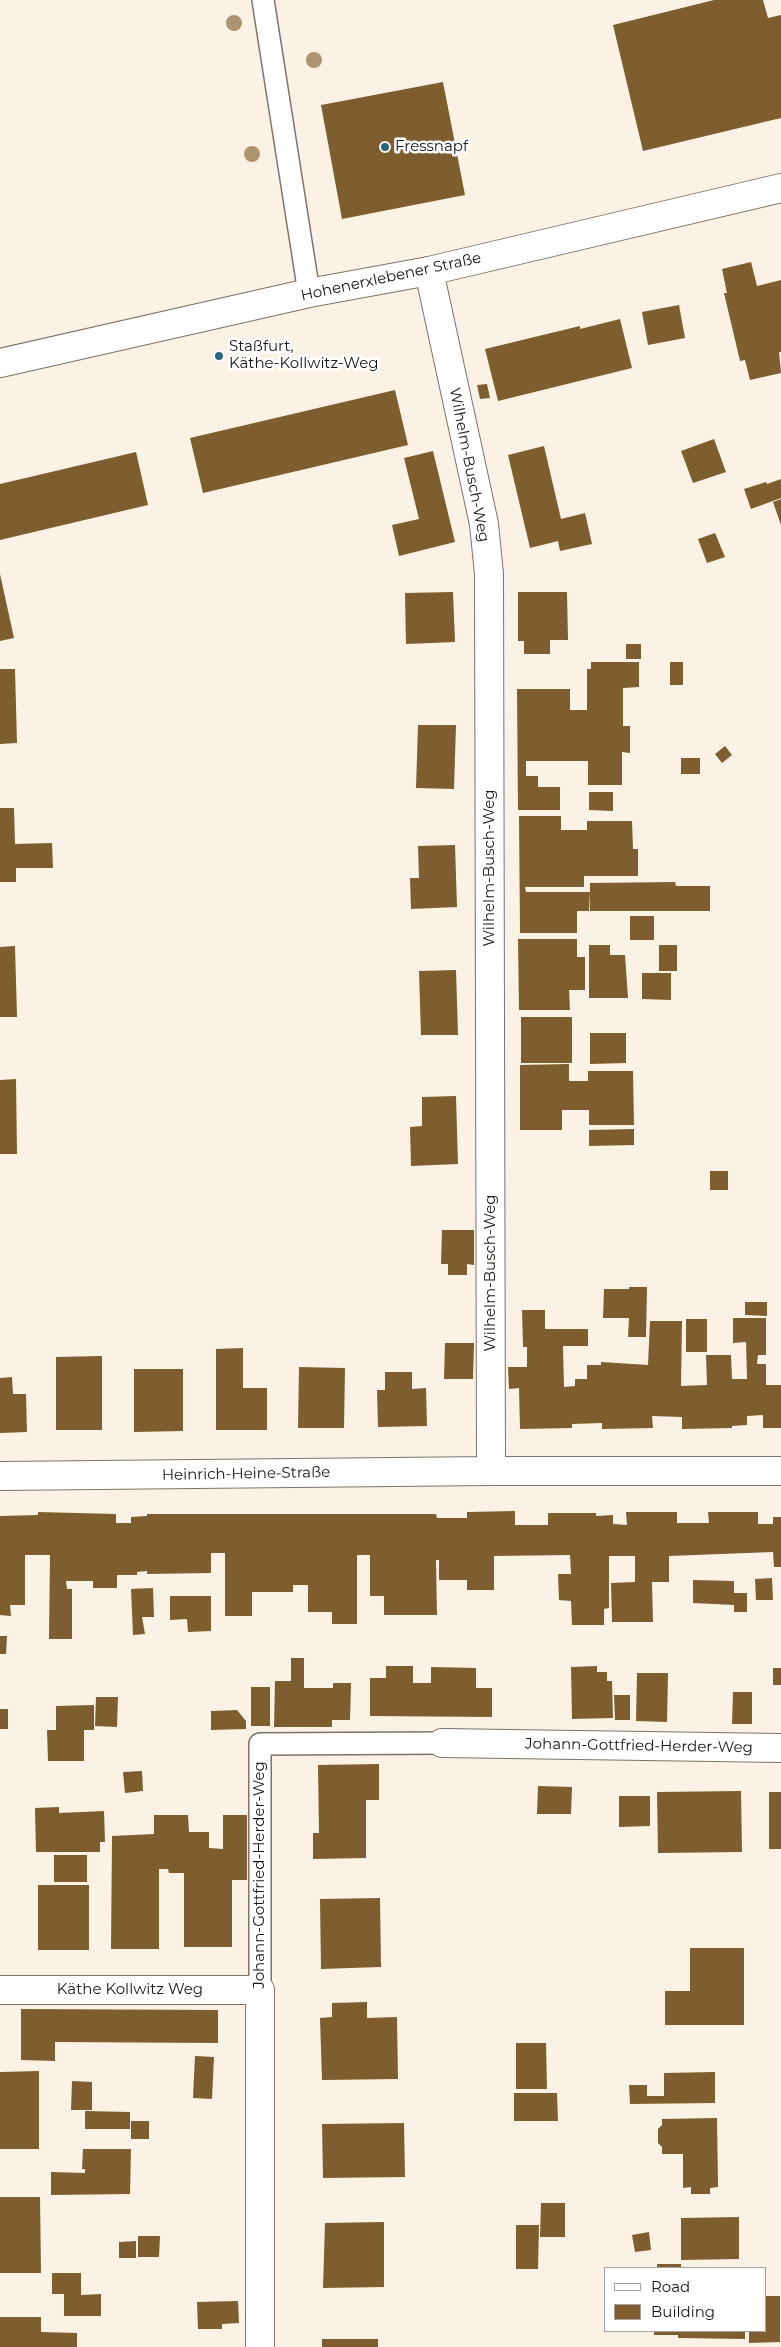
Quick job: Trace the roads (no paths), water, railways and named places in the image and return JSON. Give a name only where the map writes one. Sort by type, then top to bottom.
[{"type":"street","name":"Hohenerxlebener Straße","points":[[0,363],[309,293],[429,271],[781,188]]},
{"type":"street","name":"Wilhelm-Busch-Weg","points":[[429,271],[484,524],[489,574],[491,1470]]},
{"type":"street","name":"Heinrich-Heine-Straße","points":[[0,1476],[491,1470],[781,1471]]},
{"type":"street","name":"Johann-Gottfried-Herder-Weg","points":[[442,1743],[781,1748]]},
{"type":"street","name":"Käthe Kollwitz Weg","points":[[0,1990],[260,1990]]},
{"type":"street","name":"Johann-Gottfried-Herder-Weg","points":[[260,1990],[260,2347]]},
{"type":"lane","points":[[263,0],[309,293]]},
{"type":"lane","name":"Johann-Gottfried-Herder-Weg","points":[[260,1990],[260,1744],[442,1743]]},
{"type":"place","name":"Fressnapf","points":[[385,147]]},
{"type":"place","name":"Staßfurt, Käthe-Kollwitz-Weg","points":[[219,356]]}]
